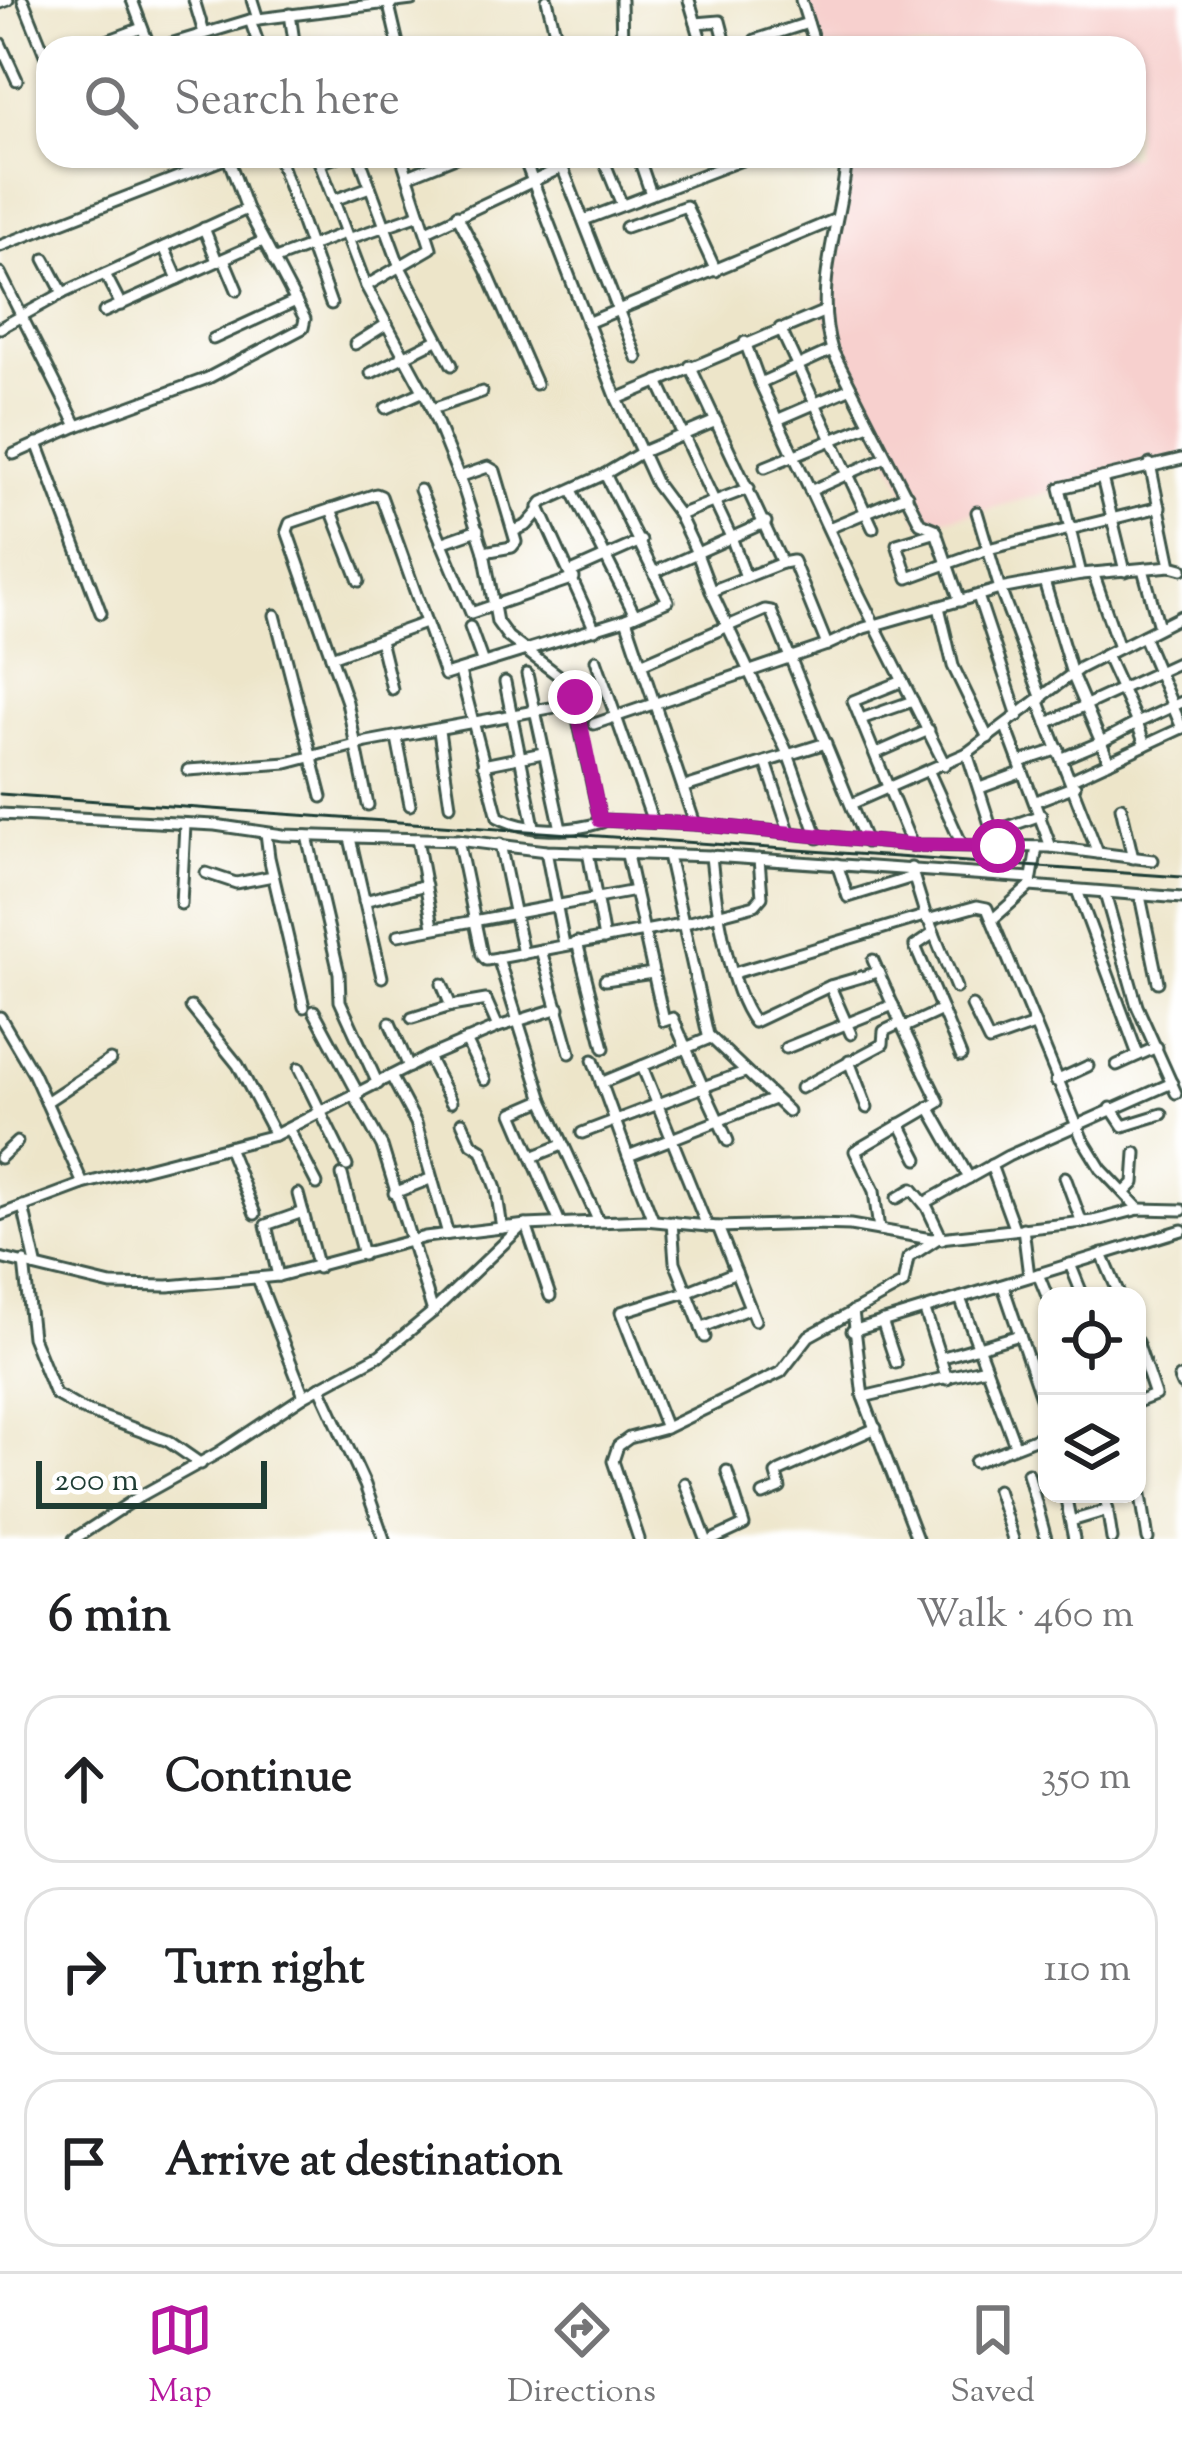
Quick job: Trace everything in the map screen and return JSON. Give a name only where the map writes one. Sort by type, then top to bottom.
[{"type":"street","points":[[23,0],[38,36]]},
{"type":"street","points":[[132,0],[146,36]]},
{"type":"street","points":[[194,0],[204,33]]},
{"type":"street","points":[[252,0],[258,36]]},
{"type":"street","points":[[279,0],[292,36]]},
{"type":"street","points":[[194,36],[324,4],[412,0]]},
{"type":"street","points":[[547,0],[556,36]]},
{"type":"street","points":[[621,0],[622,36]]},
{"type":"street","points":[[689,0],[700,36]]},
{"type":"street","points":[[801,0],[812,36]]},
{"type":"street","points":[[388,1],[396,36]]},
{"type":"street","points":[[696,23],[720,21],[724,36]]},
{"type":"street","points":[[767,36],[808,23]]},
{"type":"street","points":[[120,36],[142,28]]},
{"type":"street","points":[[0,43],[17,80]]},
{"type":"street","points":[[0,246],[202,168]]},
{"type":"street","points":[[14,454],[208,378],[298,333],[306,324],[247,209],[234,168]]},
{"type":"street","points":[[282,168],[331,304]]},
{"type":"street","points":[[321,168],[366,286],[424,391],[459,477],[478,530],[493,608],[503,632],[562,678],[577,703],[596,814],[604,821]]},
{"type":"street","points":[[363,168],[400,267],[452,365]]},
{"type":"street","points":[[366,286],[431,248],[405,168]]},
{"type":"street","points":[[408,176],[428,168]]},
{"type":"street","points":[[527,168],[617,399],[656,484],[679,515],[696,551],[788,754],[818,838]]},
{"type":"street","points":[[427,231],[551,168]]},
{"type":"street","points":[[562,168],[637,358]]},
{"type":"street","points":[[607,168],[622,205]]},
{"type":"street","points":[[642,168],[651,194]]},
{"type":"street","points":[[584,220],[720,168]]},
{"type":"street","points":[[845,168],[823,312],[832,350],[920,523],[937,532],[960,601]]},
{"type":"street","points":[[334,200],[370,187]]},
{"type":"street","points":[[626,227],[686,206],[716,272]]},
{"type":"street","points":[[0,328],[63,293],[247,209]]},
{"type":"street","points":[[273,260],[420,214]]},
{"type":"street","points":[[458,215],[536,385]]},
{"type":"street","points":[[587,323],[834,220]]},
{"type":"street","points":[[204,228],[237,290]]},
{"type":"street","points":[[104,312],[263,241]]},
{"type":"street","points":[[164,247],[178,279]]},
{"type":"street","points":[[45,259],[63,293]]},
{"type":"street","points":[[0,273],[76,426]]},
{"type":"street","points":[[105,274],[121,305]]},
{"type":"street","points":[[213,339],[296,302]]},
{"type":"street","points":[[617,399],[823,312]]},
{"type":"street","points":[[355,344],[387,324]]},
{"type":"street","points":[[780,328],[873,528]]},
{"type":"street","points":[[371,373],[437,340]]},
{"type":"street","points":[[746,342],[793,456],[945,765]]},
{"type":"street","points":[[760,383],[832,350]]},
{"type":"street","points":[[690,366],[782,563]]},
{"type":"street","points":[[658,381],[746,577]]},
{"type":"street","points":[[777,420],[851,388]]},
{"type":"street","points":[[386,408],[424,391]]},
{"type":"street","points":[[432,409],[482,392]]},
{"type":"street","points":[[514,531],[527,525],[543,502],[716,421]]},
{"type":"street","points":[[765,467],[869,424]]},
{"type":"street","points":[[37,443],[101,613]]},
{"type":"street","points":[[810,491],[886,457]]},
{"type":"street","points":[[1081,574],[1060,488],[1182,458]]},
{"type":"street","points":[[594,724],[875,625],[1000,590],[1081,574],[1177,567],[1150,464]]},
{"type":"street","points":[[459,477],[493,467],[515,545],[484,552]]},
{"type":"street","points":[[368,805],[357,745],[287,531],[290,523],[381,496],[441,671],[448,676],[524,648],[595,630],[668,601],[605,474]]},
{"type":"street","points":[[1102,478],[1125,571]]},
{"type":"street","points":[[679,515],[749,488]]},
{"type":"street","points":[[421,490],[466,608],[477,614],[641,541]]},
{"type":"street","points":[[572,490],[630,617],[695,824]]},
{"type":"street","points":[[829,528],[907,495]]},
{"type":"street","points":[[937,532],[897,544],[908,578],[988,549],[1160,508]]},
{"type":"street","points":[[332,509],[359,581]]},
{"type":"street","points":[[540,510],[595,630]]},
{"type":"street","points":[[977,512],[1047,723],[1098,853]]},
{"type":"street","points":[[657,571],[766,522]]},
{"type":"street","points":[[441,543],[478,530]]},
{"type":"street","points":[[711,591],[793,561],[826,645]]},
{"type":"street","points":[[1143,569],[1159,627]]},
{"type":"street","points":[[1094,574],[1119,648]]},
{"type":"street","points":[[1044,581],[1072,674],[1109,762]]},
{"type":"street","points":[[978,596],[1018,716]]},
{"type":"street","points":[[939,607],[953,666],[988,738]]},
{"type":"street","points":[[641,664],[769,609],[866,842]]},
{"type":"street","points":[[274,615],[322,797]]},
{"type":"street","points":[[851,804],[967,753],[1072,674],[1181,618]]},
{"type":"street","points":[[331,657],[425,623]]},
{"type":"street","points":[[470,626],[483,663]]},
{"type":"street","points":[[1036,801],[1182,728],[1178,703],[1156,672],[1143,636]]},
{"type":"street","points":[[380,640],[392,689]]},
{"type":"street","points":[[1106,655],[1145,745]]},
{"type":"street","points":[[596,660],[653,822]]},
{"type":"street","points":[[1047,723],[1182,661]]},
{"type":"street","points":[[460,672],[497,818],[575,831],[604,821],[695,824],[912,845],[1051,847],[1153,860]]},
{"type":"street","points":[[527,674],[561,829]]},
{"type":"street","points":[[903,681],[853,701],[912,845]]},
{"type":"street","points":[[506,682],[534,826]]},
{"type":"street","points":[[861,719],[913,701]]},
{"type":"street","points":[[188,770],[312,758],[577,703]]},
{"type":"street","points":[[980,788],[1021,767],[1101,742],[1178,703]]},
{"type":"street","points":[[1006,727],[1051,847]]},
{"type":"street","points":[[877,752],[929,730]]},
{"type":"street","points":[[439,731],[450,805]]},
{"type":"street","points":[[398,738],[410,806]]},
{"type":"street","points":[[685,788],[826,743]]},
{"type":"street","points":[[483,765],[543,753]]},
{"type":"street","points":[[967,753],[998,846]]},
{"type":"street","points":[[766,762],[790,834]]},
{"type":"street","points":[[929,772],[962,845]]},
{"type":"street","points":[[1121,806],[1132,858]]},
{"type":"street","points":[[0,814],[307,836],[458,840],[546,851],[837,864],[1031,882],[1078,893],[1182,898]]},
{"type":"street","points":[[993,832],[1041,815]]},
{"type":"street","points":[[181,904],[185,824]]},
{"type":"street","points":[[266,832],[309,1009],[382,1146],[434,1312]]},
{"type":"street","points":[[307,836],[339,973],[340,1001],[378,1084]]},
{"type":"street","points":[[350,838],[382,977]]},
{"type":"street","points":[[417,839],[433,926]]},
{"type":"street","points":[[458,840],[483,958],[644,932],[760,903],[759,859]]},
{"type":"street","points":[[500,844],[523,954]]},
{"type":"street","points":[[992,919],[1031,882],[1037,847]]},
{"type":"street","points":[[546,851],[564,944]]},
{"type":"street","points":[[587,852],[604,939]]},
{"type":"street","points":[[628,855],[664,1021],[674,1018],[728,1142]]},
{"type":"street","points":[[668,855],[710,1038],[788,1112]]},
{"type":"street","points":[[711,856],[734,973],[745,1010],[754,1022],[830,986],[878,972]]},
{"type":"street","points":[[837,864],[848,897],[912,873]]},
{"type":"street","points":[[206,873],[236,883],[273,876]]},
{"type":"street","points":[[912,873],[956,988]]},
{"type":"street","points":[[364,902],[426,885]]},
{"type":"street","points":[[398,935],[635,891]]},
{"type":"street","points":[[1078,893],[1138,1055]]},
{"type":"street","points":[[924,1203],[1075,1124],[1174,1088],[1137,1006],[1105,894]]},
{"type":"street","points":[[1140,896],[1157,982]]},
{"type":"street","points":[[734,973],[926,918],[987,908],[1075,1124],[1101,1169],[1139,1209]]},
{"type":"street","points":[[934,933],[915,946],[961,1056]]},
{"type":"street","points":[[577,942],[604,1048]]},
{"type":"street","points":[[541,950],[570,1053]]},
{"type":"street","points":[[498,958],[543,1100],[598,1220]]},
{"type":"street","points":[[873,960],[939,1102],[855,1151],[874,1191],[879,1231]]},
{"type":"street","points":[[605,980],[653,973]]},
{"type":"street","points":[[442,984],[451,1006]]},
{"type":"street","points":[[830,986],[848,1029]]},
{"type":"street","points":[[412,1018],[486,1000],[498,1027]]},
{"type":"street","points":[[786,1048],[848,1029],[893,1005]]},
{"type":"street","points":[[972,1006],[989,1041],[1034,1025]]},
{"type":"street","points":[[191,1007],[238,1065],[275,1135]]},
{"type":"street","points":[[0,1215],[83,1184],[290,1130],[428,1057],[559,1008]]},
{"type":"street","points":[[801,1088],[883,1044],[884,1031],[942,1010]]},
{"type":"street","points":[[0,1017],[83,1184]]},
{"type":"street","points":[[390,1023],[409,1067]]},
{"type":"street","points":[[602,1083],[710,1038]]},
{"type":"street","points":[[466,1040],[485,1081]]},
{"type":"street","points":[[1118,1065],[1157,1047]]},
{"type":"street","points":[[428,1057],[451,1102]]},
{"type":"street","points":[[46,1102],[110,1060]]},
{"type":"street","points":[[593,1060],[653,1220]]},
{"type":"street","points":[[849,1061],[868,1108]]},
{"type":"street","points":[[642,1066],[670,1138],[755,1320]]},
{"type":"street","points":[[1056,1081],[1088,1066]]},
{"type":"street","points":[[299,1068],[345,1170],[363,1255]]},
{"type":"street","points":[[582,1132],[745,1072]]},
{"type":"street","points":[[392,1076],[416,1123],[448,1234]]},
{"type":"street","points":[[628,1156],[774,1099]]},
{"type":"street","points":[[543,1100],[513,1113],[560,1223]]},
{"type":"street","points":[[929,1108],[969,1178]]},
{"type":"street","points":[[1112,1108],[1123,1126],[1162,1114]]},
{"type":"street","points":[[462,1122],[472,1144],[482,1150],[496,1190],[502,1228]]},
{"type":"street","points":[[900,1124],[918,1159]]},
{"type":"street","points":[[290,1130],[317,1184]]},
{"type":"street","points":[[0,1158],[17,1142]]},
{"type":"street","points":[[532,1157],[562,1145]]},
{"type":"street","points":[[228,1148],[255,1214]]},
{"type":"street","points":[[1124,1193],[1134,1184],[1136,1153]]},
{"type":"street","points":[[992,1165],[1041,1287]]},
{"type":"street","points":[[1065,1178],[1082,1223]]},
{"type":"street","points":[[394,1193],[430,1180]]},
{"type":"street","points":[[897,1198],[912,1190],[924,1203],[940,1239]]},
{"type":"street","points":[[298,1194],[318,1268]]},
{"type":"street","points":[[23,1206],[32,1337],[55,1394],[81,1409],[168,1441],[200,1464]]},
{"type":"street","points":[[0,1258],[132,1286],[258,1279],[448,1234],[598,1220],[713,1226],[815,1224],[940,1239],[1082,1223],[1139,1209],[1182,1210]]},
{"type":"street","points":[[278,1276],[266,1225],[303,1212]]},
{"type":"street","points":[[672,1222],[675,1262],[703,1332],[751,1308]]},
{"type":"street","points":[[525,1226],[550,1296]]},
{"type":"street","points":[[77,1538],[304,1396],[369,1363],[434,1312],[525,1226]]},
{"type":"street","points":[[852,1331],[1182,1231]]},
{"type":"street","points":[[639,1539],[613,1461],[614,1453],[629,1438],[666,1428],[782,1372],[809,1336],[903,1284],[908,1258],[940,1239]]},
{"type":"street","points":[[1102,1254],[1116,1287]]},
{"type":"street","points":[[1070,1264],[1079,1287]]},
{"type":"street","points":[[666,1428],[620,1314],[736,1272]]},
{"type":"street","points":[[258,1279],[304,1396]]},
{"type":"street","points":[[1003,1286],[1040,1395]]},
{"type":"street","points":[[960,1298],[1015,1445]]},
{"type":"street","points":[[925,1310],[947,1379]]},
{"type":"street","points":[[853,1312],[863,1397],[917,1539]]},
{"type":"street","points":[[883,1321],[896,1363]]},
{"type":"street","points":[[940,1358],[1020,1335]]},
{"type":"street","points":[[863,1397],[986,1368]]},
{"type":"street","points":[[1146,1368],[1155,1395],[1146,1398]]},
{"type":"street","points":[[320,1387],[384,1539]]},
{"type":"street","points":[[764,1495],[779,1488],[776,1474],[780,1471],[876,1428]]},
{"type":"street","points":[[975,1462],[1038,1437]]},
{"type":"street","points":[[685,1483],[710,1539],[744,1525],[727,1472]]},
{"type":"street","points":[[1028,1473],[1046,1539]]},
{"type":"street","points":[[997,1490],[1013,1539]]},
{"type":"street","points":[[1067,1503],[1074,1539]]},
{"type":"street","points":[[1107,1503],[1112,1539]]},
{"type":"street","points":[[1142,1503],[1148,1539]]},
{"type":"street","points":[[1071,1521],[1108,1510]]},
{"type":"shaded area","points":[[801,0],[1182,0],[1182,456],[920,523],[823,312],[844,168],[1146,168],[1146,36],[812,36]]},
{"type":"railway","points":[[0,794],[1182,877]]},
{"type":"route","points":[[575,697],[600,820],[695,824],[912,845],[998,846]]}]
